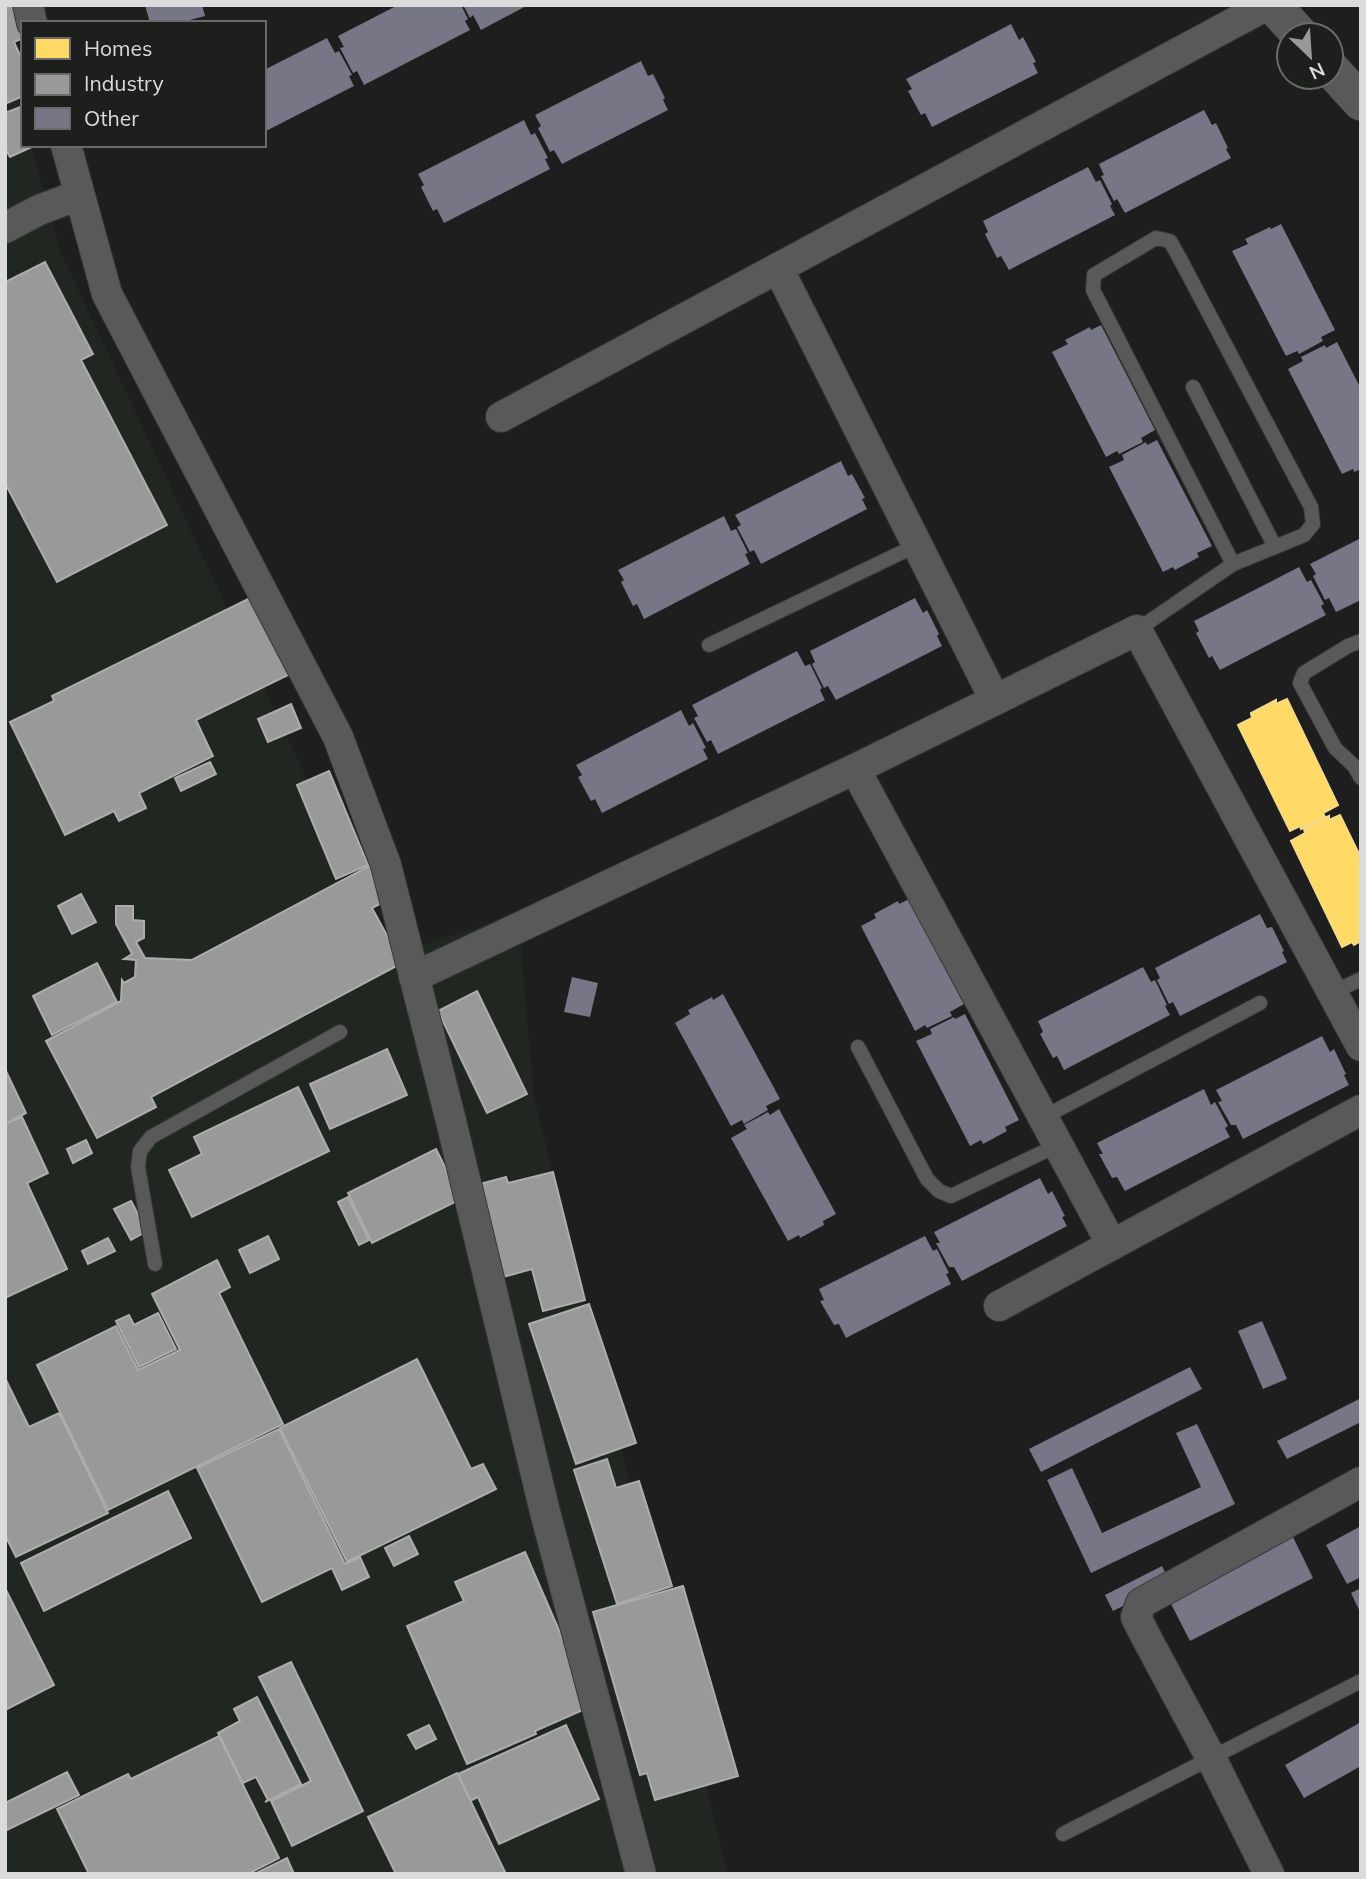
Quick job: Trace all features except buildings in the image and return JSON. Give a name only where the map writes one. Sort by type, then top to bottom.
[{"type":"street","points":[[501,417],[1270,5],[1286,21]]},
{"type":"street","points":[[1345,84],[1361,102]]},
{"type":"street","points":[[67,147],[107,294],[338,737],[386,865],[545,1512],[641,1874]]},
{"type":"street","points":[[5,228],[79,195]]},
{"type":"street","points":[[778,268],[995,700]]},
{"type":"street","points":[[414,977],[855,769],[1138,630],[1361,1046]]},
{"type":"street","points":[[855,769],[1112,1245]]},
{"type":"street","points":[[999,1306],[1361,1110]]},
{"type":"street","points":[[1269,1874],[1136,1617],[1141,1603],[1361,1482]]},
{"type":"lane","points":[[1138,630],[1233,564],[1304,535],[1313,524],[1311,507],[1179,257],[1170,241],[1156,238],[1094,275],[1093,290],[1233,564]]},
{"type":"lane","points":[[1193,387],[1275,547]]},
{"type":"lane","points":[[709,645],[917,545]]},
{"type":"lane","points":[[1361,641],[1304,673],[1300,683],[1335,748],[1354,766],[1361,778]]},
{"type":"lane","points":[[1332,993],[1361,979]]},
{"type":"lane","points":[[1044,1118],[1260,1003]]},
{"type":"lane","points":[[155,1264],[138,1167],[140,1151],[151,1136],[340,1032]]},
{"type":"lane","points":[[858,1046],[928,1179],[939,1191],[951,1196],[1058,1144]]},
{"type":"lane","points":[[1063,1834],[1361,1681]]},
{"type":"shaded area","points":[[5,53],[21,109],[21,147],[32,147],[60,250],[319,805],[359,965],[518,914],[534,1096],[728,1874],[5,1874]]}]
